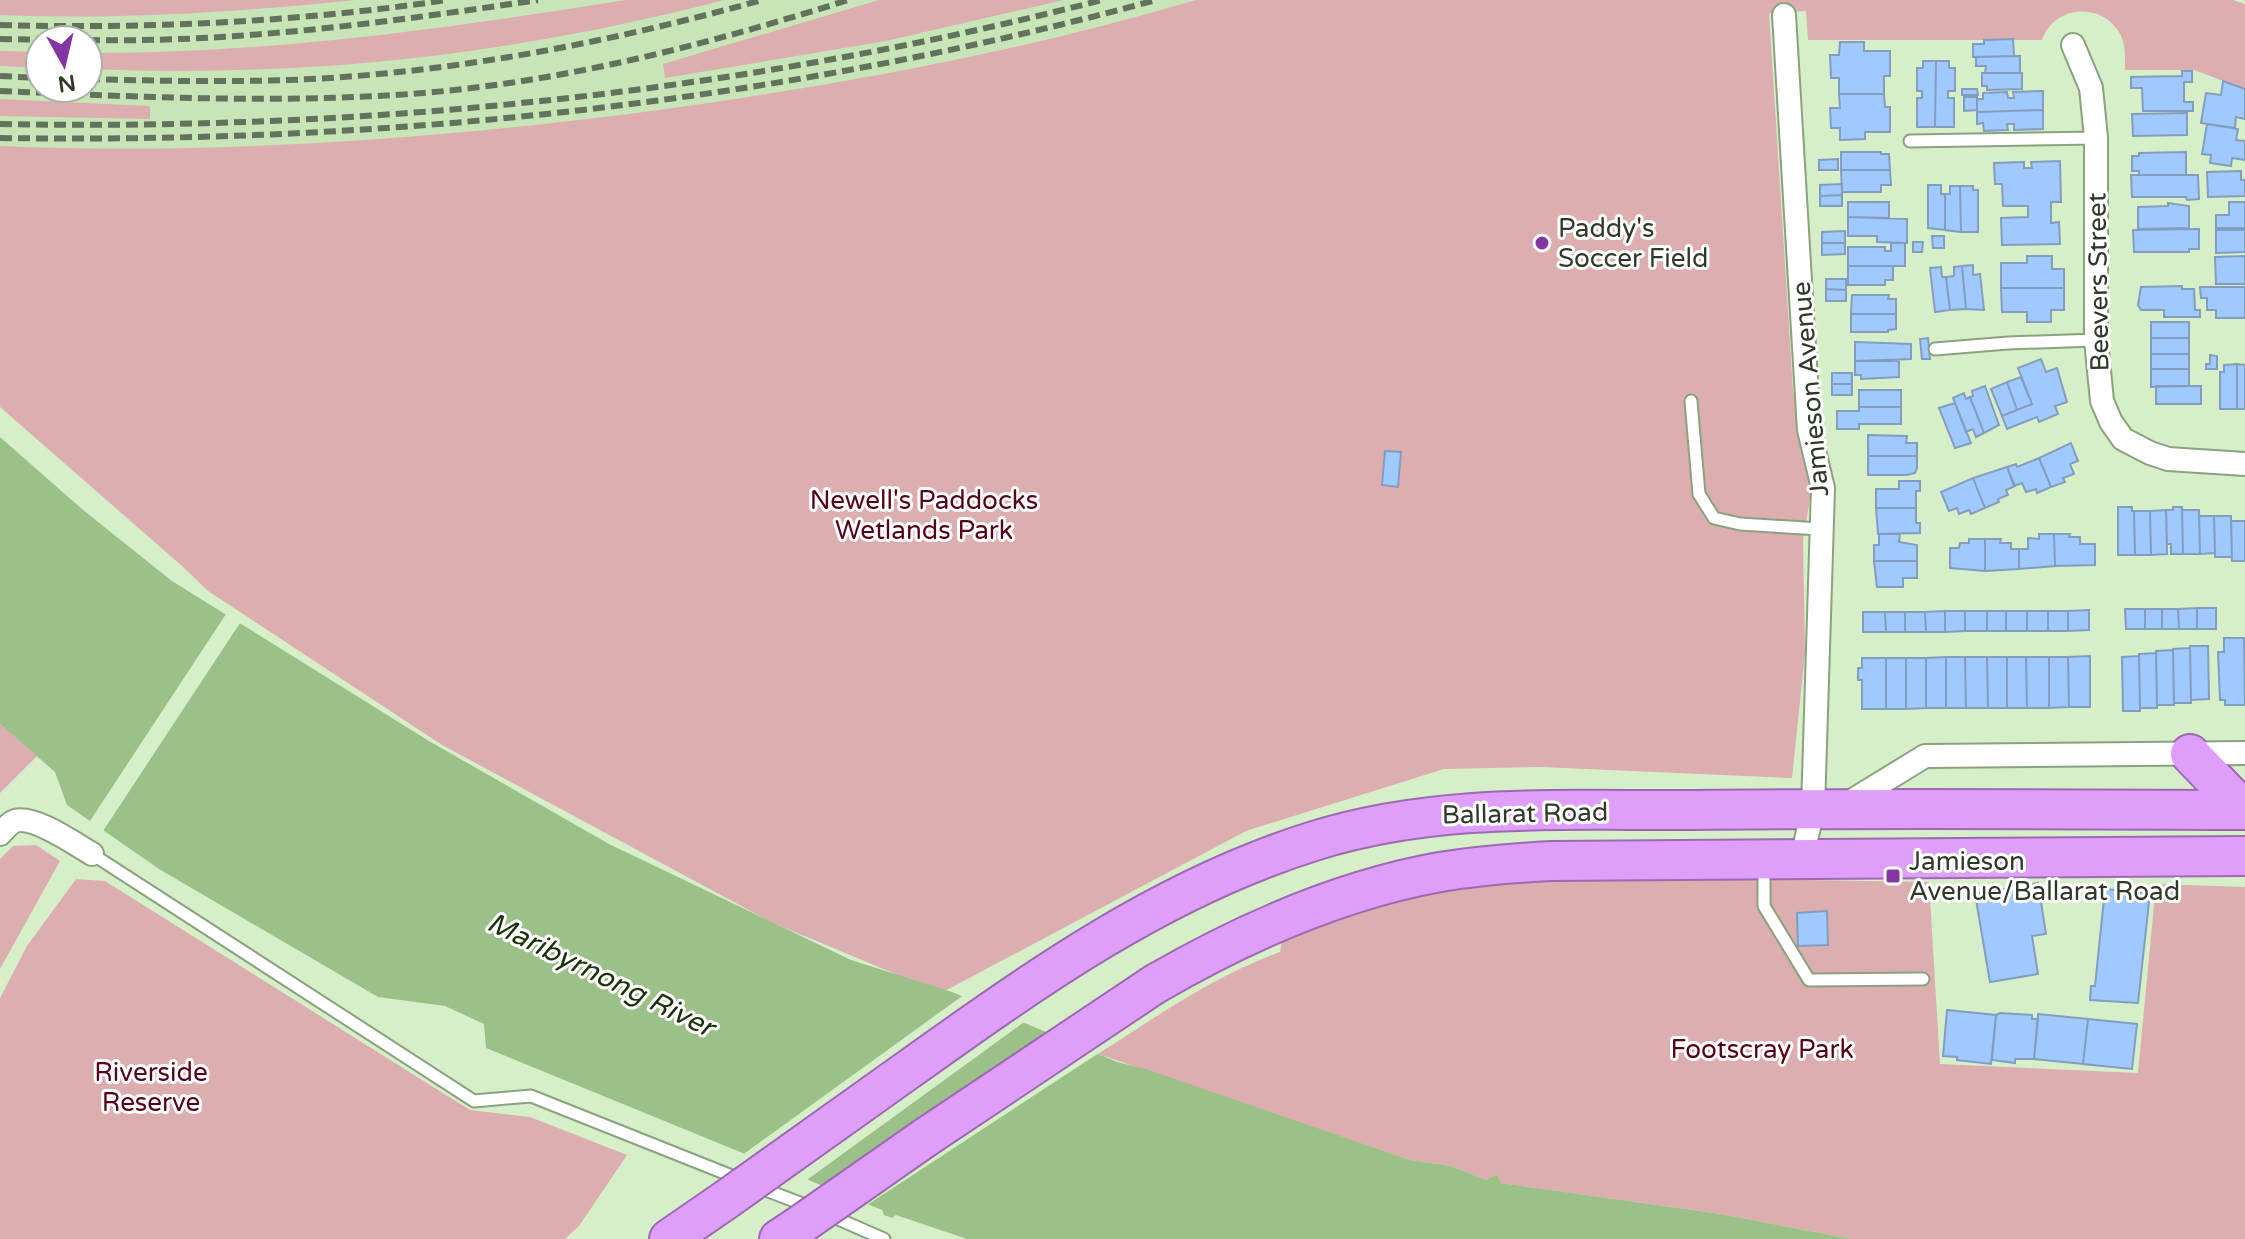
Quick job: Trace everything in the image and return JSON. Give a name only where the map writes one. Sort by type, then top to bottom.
[{"type":"highway","points":[[2190,754],[2244,810]]},
{"type":"highway","name":"Ballarat Road","points":[[669,1239],[1029,984],[1130,920],[1226,874],[1309,842],[1392,820],[1497,811],[1827,808],[2244,810]]},
{"type":"highway","name":"Ballarat Road","points":[[791,1231],[926,1137],[1194,961],[1242,937],[1388,884],[1439,872],[1551,861],[2245,856]]},
{"type":"street","name":"Jamieson Avenue","points":[[1784,15],[1809,430],[1823,488],[1820,529],[1827,808],[1802,858]]},
{"type":"street","name":"Beevers Street","points":[[2073,45],[2091,88],[2096,138],[2096,340],[2102,401],[2123,439],[2150,453],[2168,459],[2245,464]]},
{"type":"street","points":[[1827,808],[1925,756],[2245,753]]},
{"type":"street","points":[[0,834],[12,822],[25,820],[92,854]]},
{"type":"lane","points":[[1910,141],[2096,138]]},
{"type":"lane","points":[[1935,349],[2096,340]]},
{"type":"lane","points":[[1691,401],[1699,494],[1714,518],[1740,524],[1820,529]]},
{"type":"lane","points":[[92,854],[474,1101],[531,1096],[884,1239]]},
{"type":"lane","points":[[1764,858],[1764,906],[1809,980],[1923,979]]},
{"type":"shaded area","points":[[0,0],[1230,0],[579,152],[0,155]]},
{"type":"green space","points":[[0,0],[356,0],[223,11],[89,16],[0,15]]},
{"type":"green space","points":[[626,0],[724,0],[566,35],[409,58],[250,70],[104,69],[104,53],[291,44]]},
{"type":"green space","points":[[879,0],[1064,0],[886,41],[665,78],[663,64]]},
{"type":"green space","name":"Newell's Paddocks Wetlands Park","points":[[1196,0],[2233,0],[2245,4],[2245,89],[2194,70],[2125,70],[2124,46],[2119,32],[2111,22],[2089,12],[2066,14],[2056,20],[2042,40],[1808,40],[1806,11],[1769,13],[1793,390],[1811,494],[1803,539],[1805,653],[1792,778],[1541,767],[1444,769],[1246,831],[941,993],[771,922],[442,745],[208,591],[0,407],[0,146],[239,147],[398,138],[557,123],[777,92],[918,67],[1058,37]]},
{"type":"green space","points":[[0,51],[24,52],[24,67],[0,66]]},
{"type":"green space","points":[[0,99],[24,100],[24,104],[150,106],[150,119],[0,116]]},
{"type":"green space","points":[[0,724],[37,756],[0,793]]},
{"type":"green space","points":[[36,845],[60,861],[0,969],[0,859],[13,846]]},
{"type":"green space","name":"Riverside Reserve","points":[[76,879],[105,881],[470,1110],[530,1117],[627,1155],[579,1226],[565,1239],[0,1239],[0,998],[27,946]]},
{"type":"green space","name":"Footscray Park","points":[[1549,879],[1929,882],[1940,1064],[2138,1073],[2156,884],[2245,887],[2245,1239],[1852,1239],[1721,1214],[1501,1183],[1497,1174],[1486,1180],[1451,1166],[1410,1160],[1098,1054],[1209,985],[1280,952],[1282,942],[1355,915],[1456,889]]},
{"type":"water","name":"Maribyrnong River","points":[[0,437],[83,510],[172,581],[429,741],[609,844],[851,960],[952,992],[1117,1062],[1146,1069],[1410,1160],[1451,1166],[1486,1180],[1497,1174],[1501,1183],[1721,1214],[1852,1239],[967,1239],[896,1215],[892,1218],[884,1215],[882,1210],[486,1048],[484,1024],[445,1006],[378,997],[159,869],[67,805],[55,772],[0,724]]},
{"type":"pier","points":[[228,611],[242,620],[101,834],[88,824]]},
{"type":"pier","points":[[965,994],[1027,1020],[804,1182],[741,1156]]},
{"type":"pier","points":[[1058,1033],[1102,1051],[864,1207],[824,1191]]},
{"type":"building","points":[[2013,39],[2014,56],[1973,57],[1973,44],[1984,44],[1984,40]]},
{"type":"building","points":[[1840,42],[1864,42],[1864,51],[1890,51],[1890,76],[1884,76],[1884,94],[1839,94],[1839,78],[1831,78],[1830,55],[1839,55]]},
{"type":"building","points":[[2020,56],[2020,73],[1985,73],[1986,66],[1976,66],[1976,57]]},
{"type":"building","points":[[1923,61],[1936,61],[1935,127],[1917,127],[1917,98],[1922,98],[1922,91],[1917,91],[1917,68],[1923,68]]},
{"type":"building","points":[[1936,61],[1949,61],[1949,68],[1955,68],[1955,91],[1948,91],[1948,98],[1954,98],[1954,127],[1935,127]]},
{"type":"building","points":[[2182,71],[2192,71],[2192,82],[2184,82],[2184,102],[2193,102],[2193,111],[2143,111],[2142,88],[2131,88],[2131,77],[2182,76]]},
{"type":"building","points":[[1982,73],[2022,73],[2022,89],[1987,90],[1987,86],[1982,86]]},
{"type":"building","points":[[2223,81],[2245,89],[2245,119],[2236,117],[2235,128],[2201,123],[2206,93],[2221,95]]},
{"type":"building","points":[[1962,89],[1977,89],[1978,95],[1962,95]]},
{"type":"building","points":[[2043,91],[2043,110],[1977,112],[1977,99],[1983,99],[1983,93],[2007,92],[2008,98],[2014,98],[2013,92]]},
{"type":"building","points":[[1839,94],[1884,94],[1885,107],[1890,107],[1890,132],[1865,132],[1865,139],[1840,140],[1840,128],[1831,128],[1830,108],[1840,108]]},
{"type":"building","points":[[1964,97],[1977,97],[1977,110],[1964,111]]},
{"type":"building","points":[[2043,110],[2043,129],[2014,130],[2014,124],[2007,124],[2008,130],[1984,131],[1983,123],[1977,124],[1977,112]]},
{"type":"building","points":[[2187,113],[2187,135],[2133,136],[2132,114]]},
{"type":"building","points":[[2207,124],[2238,129],[2236,140],[2245,141],[2245,160],[2232,158],[2231,166],[2210,163],[2211,155],[2202,154]]},
{"type":"building","points":[[1841,152],[1889,154],[1890,170],[1841,170]]},
{"type":"building","points":[[2186,152],[2186,175],[2139,175],[2139,171],[2132,171],[2132,156],[2139,156],[2139,153]]},
{"type":"building","points":[[1838,159],[1838,170],[1819,170],[1819,160]]},
{"type":"building","points":[[2060,161],[2061,202],[2051,202],[2051,223],[2059,222],[2060,244],[2002,245],[2001,218],[2028,217],[2028,206],[2003,206],[2002,184],[1995,184],[1994,163],[2024,162],[2024,168],[2032,168],[2031,162]]},
{"type":"building","points":[[1841,170],[1890,170],[1891,185],[1881,185],[1881,192],[1842,192]]},
{"type":"building","points":[[2241,171],[2241,180],[2245,180],[2245,196],[2208,197],[2207,172]]},
{"type":"building","points":[[2131,175],[2198,175],[2199,199],[2132,197]]},
{"type":"building","points":[[1842,184],[1842,195],[1820,196],[1820,185]]},
{"type":"building","points":[[1928,185],[1941,185],[1941,194],[1945,194],[1945,230],[1928,228]]},
{"type":"building","points":[[1950,186],[1960,186],[1961,232],[1945,230],[1945,194],[1950,194]]},
{"type":"building","points":[[1960,186],[1973,186],[1973,190],[1978,190],[1978,232],[1961,232]]},
{"type":"building","points":[[1842,195],[1842,206],[1820,206],[1820,196]]},
{"type":"building","points":[[1848,202],[1889,202],[1889,218],[1848,217]]},
{"type":"building","points":[[2229,202],[2245,202],[2245,228],[2216,228],[2216,215],[2229,215]]},
{"type":"building","points":[[2168,203],[2189,206],[2189,228],[2138,229],[2138,207],[2168,206]]},
{"type":"building","points":[[1848,217],[1907,219],[1907,243],[1877,242],[1877,236],[1848,236]]},
{"type":"building","points":[[2199,229],[2199,249],[2189,249],[2189,252],[2134,252],[2133,230]]},
{"type":"building","points":[[2216,230],[2245,230],[2245,252],[2216,253]]},
{"type":"building","points":[[1845,231],[1845,243],[1822,243],[1822,232]]},
{"type":"building","points":[[1932,236],[1944,236],[1944,248],[1933,248]]},
{"type":"building","points":[[1913,242],[1923,242],[1922,252],[1913,252]]},
{"type":"building","points":[[1822,243],[1845,243],[1845,254],[1822,255]]},
{"type":"building","points":[[1891,243],[1905,243],[1905,266],[1848,266],[1848,247],[1885,247],[1885,251],[1891,251]]},
{"type":"building","points":[[2027,256],[2052,256],[2052,269],[2064,269],[2064,288],[2001,288],[2001,263],[2027,263]]},
{"type":"building","points":[[2245,256],[2245,284],[2216,284],[2215,257]]},
{"type":"building","points":[[1973,265],[1973,275],[1980,274],[1984,310],[1966,309],[1962,266]]},
{"type":"building","points":[[1848,266],[1893,266],[1893,280],[1885,280],[1885,285],[1848,285]]},
{"type":"building","points":[[1962,266],[1966,309],[1950,310],[1946,277],[1954,276],[1954,267]]},
{"type":"building","points":[[1941,267],[1942,277],[1946,277],[1950,310],[1935,312],[1930,268]]},
{"type":"building","points":[[1826,279],[1846,279],[1846,290],[1826,289]]},
{"type":"building","points":[[2182,286],[2182,289],[2194,289],[2195,310],[2200,310],[2200,317],[2164,317],[2164,310],[2141,310],[2138,305],[2141,287]]},
{"type":"building","points":[[2200,287],[2245,287],[2245,318],[2216,318],[2216,310],[2207,310],[2207,298],[2201,298]]},
{"type":"building","points":[[2001,288],[2064,288],[2064,310],[2051,310],[2051,322],[2027,322],[2027,312],[2002,312]]},
{"type":"building","points":[[1826,289],[1846,290],[1846,301],[1826,301]]},
{"type":"building","points":[[1852,295],[1889,295],[1888,299],[1896,299],[1896,314],[1851,314]]},
{"type":"building","points":[[1851,314],[1896,314],[1896,329],[1888,332],[1851,332]]},
{"type":"building","points":[[2151,322],[2189,322],[2189,338],[2151,338]]},
{"type":"building","points":[[1928,338],[1930,359],[1922,359],[1920,339]]},
{"type":"building","points":[[2151,338],[2189,338],[2189,354],[2151,354]]},
{"type":"building","points":[[1855,342],[1911,344],[1911,359],[1855,361]]},
{"type":"building","points":[[2151,354],[2189,354],[2189,369],[2151,369]]},
{"type":"building","points":[[2210,355],[2217,356],[2217,369],[2206,369],[2206,364],[2210,364]]},
{"type":"building","points":[[2041,359],[2046,372],[2057,368],[2067,402],[2055,406],[2058,414],[2039,422],[2037,417],[2007,429],[2002,416],[2032,404],[2018,368]]},
{"type":"building","points":[[1855,361],[1899,361],[1899,377],[1861,379],[1861,375],[1855,375]]},
{"type":"building","points":[[2237,364],[2237,409],[2220,409],[2220,372],[2224,372],[2224,365]]},
{"type":"building","points":[[2237,364],[2245,365],[2245,409],[2237,409]]},
{"type":"building","points":[[2151,369],[2189,369],[2189,386],[2151,387]]},
{"type":"building","points":[[1832,373],[1852,373],[1852,384],[1832,384]]},
{"type":"building","points":[[2021,377],[2032,404],[2017,410],[2007,382]]},
{"type":"building","points":[[2007,382],[2017,410],[2002,416],[1991,389]]},
{"type":"building","points":[[1832,384],[1852,384],[1852,395],[1832,395]]},
{"type":"building","points":[[1985,386],[1999,425],[1984,433],[1970,397],[1973,396],[1972,391]]},
{"type":"building","points":[[2156,386],[2201,386],[2201,404],[2156,404]]},
{"type":"building","points":[[1859,390],[1901,390],[1901,407],[1859,407]]},
{"type":"building","points":[[1964,393],[1966,399],[1970,397],[1984,433],[1976,437],[1973,429],[1966,432],[1953,398]]},
{"type":"building","points":[[1955,403],[1971,443],[1955,448],[1939,408]]},
{"type":"building","points":[[1859,407],[1901,407],[1901,424],[1859,424],[1859,429],[1837,429],[1837,411],[1859,411]]},
{"type":"building","points":[[1868,435],[1907,436],[1906,443],[1917,443],[1917,456],[1868,456]]},
{"type":"building","points":[[2071,443],[2078,461],[2070,464],[2074,474],[2063,478],[2065,482],[2051,487],[2039,458]]},
{"type":"building","points":[[1385,451],[1401,452],[1398,487],[1382,485]]},
{"type":"building","points":[[1868,456],[1917,456],[1917,468],[1915,473],[1907,475],[1868,475]]},
{"type":"building","points":[[2039,458],[2051,487],[2037,493],[2036,489],[2026,492],[2022,483],[2014,486],[2007,467],[2016,464],[2017,467]]},
{"type":"building","points":[[2007,467],[2015,486],[2006,490],[2008,495],[1998,499],[1999,502],[1985,508],[1973,478]]},
{"type":"building","points":[[1973,478],[1985,508],[1971,514],[1969,510],[1959,514],[1957,508],[1949,511],[1941,492]]},
{"type":"building","points":[[1899,481],[1920,481],[1920,491],[1916,491],[1916,508],[1876,508],[1876,489],[1899,489]]},
{"type":"building","points":[[2118,507],[2132,507],[2134,511],[2135,555],[2118,555]]},
{"type":"building","points":[[2173,507],[2182,507],[2183,554],[2171,554],[2171,544],[2167,544],[2166,510],[2173,510]]},
{"type":"building","points":[[1876,508],[1916,508],[1920,533],[1878,534]]},
{"type":"building","points":[[2166,510],[2167,554],[2151,555],[2150,511]]},
{"type":"building","points":[[2182,510],[2199,510],[2200,554],[2183,554]]},
{"type":"building","points":[[2134,511],[2150,511],[2151,555],[2135,555]]},
{"type":"building","points":[[2199,516],[2214,516],[2215,553],[2200,554]]},
{"type":"building","points":[[2214,516],[2231,516],[2232,557],[2215,557]]},
{"type":"building","points":[[2231,521],[2245,521],[2245,561],[2232,561]]},
{"type":"building","points":[[1879,534],[1900,534],[1899,542],[1917,545],[1917,561],[1874,561],[1874,545],[1879,545]]},
{"type":"building","points":[[2039,534],[2054,534],[2055,566],[2019,569],[2019,549],[2028,549],[2028,538],[2039,539]]},
{"type":"building","points":[[2054,534],[2070,534],[2069,537],[2080,537],[2080,544],[2095,544],[2095,565],[2055,566]]},
{"type":"building","points":[[1969,539],[1985,539],[1985,571],[1950,568],[1950,548],[1959,548],[1960,543],[1969,543]]},
{"type":"building","points":[[1985,539],[2001,539],[2000,543],[2011,543],[2011,549],[2019,549],[2019,569],[1985,571]]},
{"type":"building","points":[[1874,561],[1917,561],[1917,578],[1903,578],[1903,587],[1877,587]]},
{"type":"building","points":[[2197,608],[2216,608],[2216,629],[2197,629]]},
{"type":"building","points":[[2197,608],[2197,629],[2179,629],[2178,609]]},
{"type":"building","points":[[2125,609],[2145,609],[2145,629],[2126,629]]},
{"type":"building","points":[[2145,609],[2162,609],[2162,629],[2145,629]]},
{"type":"building","points":[[2162,609],[2178,609],[2179,629],[2162,629]]},
{"type":"building","points":[[2089,610],[2089,630],[2068,631],[2068,611]]},
{"type":"building","points":[[1945,611],[1965,611],[1965,631],[1945,632]]},
{"type":"building","points":[[1945,611],[1945,632],[1926,632],[1925,612]]},
{"type":"building","points":[[1965,611],[1987,611],[1987,631],[1965,631]]},
{"type":"building","points":[[1987,611],[2006,611],[2006,631],[1987,631]]},
{"type":"building","points":[[2006,611],[2027,611],[2027,631],[2006,631]]},
{"type":"building","points":[[2027,611],[2048,611],[2048,631],[2027,631]]},
{"type":"building","points":[[2048,611],[2068,611],[2068,631],[2048,631]]},
{"type":"building","points":[[1863,612],[1885,612],[1886,632],[1863,632]]},
{"type":"building","points":[[1885,612],[1905,612],[1905,632],[1886,632]]},
{"type":"building","points":[[1905,612],[1925,612],[1926,632],[1905,632]]},
{"type":"building","points":[[2224,638],[2244,638],[2245,705],[2225,705],[2225,700],[2220,700],[2218,652],[2224,652]]},
{"type":"building","points":[[2190,646],[2208,646],[2209,699],[2191,700]]},
{"type":"building","points":[[2190,648],[2191,703],[2174,703],[2173,649]]},
{"type":"building","points":[[2173,650],[2174,705],[2157,705],[2156,651]]},
{"type":"building","points":[[2156,653],[2157,708],[2140,708],[2139,654]]},
{"type":"building","points":[[2090,656],[2090,707],[2069,707],[2068,657]]},
{"type":"building","points":[[2139,656],[2140,711],[2123,711],[2122,657]]},
{"type":"building","points":[[1946,657],[1946,708],[1926,708],[1926,658]]},
{"type":"building","points":[[1946,657],[1965,657],[1966,708],[1946,708]]},
{"type":"building","points":[[1965,657],[1987,657],[1988,708],[1966,708]]},
{"type":"building","points":[[1987,657],[2007,657],[2007,708],[1988,708]]},
{"type":"building","points":[[2007,657],[2026,657],[2027,708],[2007,708]]},
{"type":"building","points":[[2026,657],[2049,657],[2049,708],[2027,708]]},
{"type":"building","points":[[2049,657],[2068,657],[2069,707],[2049,708]]},
{"type":"building","points":[[1862,658],[1886,658],[1886,709],[1862,709],[1862,680],[1858,680],[1858,668],[1862,668]]},
{"type":"building","points":[[1886,658],[1906,658],[1906,709],[1886,709]]},
{"type":"building","points":[[1906,658],[1926,658],[1926,708],[1906,709]]},
{"type":"building","points":[[2038,883],[2046,934],[2032,936],[2038,974],[1990,982],[1975,894]]},
{"type":"building","points":[[2105,889],[2150,893],[2138,1003],[2090,1000],[2091,986],[2095,986]]},
{"type":"building","points":[[1827,911],[1828,945],[1798,946],[1797,913]]},
{"type":"building","points":[[1947,1010],[1996,1015],[1991,1064],[1943,1056]]},
{"type":"building","points":[[2038,1014],[2088,1019],[2083,1064],[2034,1059]]},
{"type":"building","points":[[1996,1015],[2032,1015],[2032,1019],[2038,1019],[2034,1059],[2015,1059],[2015,1063],[1992,1060]]},
{"type":"building","points":[[2088,1019],[2137,1024],[2132,1069],[2083,1064]]},
{"type":"railway","points":[[0,25],[112,26],[280,19],[447,0]]},
{"type":"railway","points":[[104,40],[257,34],[370,23],[538,0]]},
{"type":"railway","points":[[104,79],[289,80],[408,71],[587,43],[762,0]]},
{"type":"railway","points":[[0,91],[264,99],[423,93],[585,70],[691,46],[848,0]]},
{"type":"railway","points":[[0,124],[278,121],[555,100],[830,60],[1102,0]]},
{"type":"railway","points":[[0,138],[146,138],[292,133],[438,124],[583,110],[727,91],[871,66],[1014,36],[1156,0]]},
{"type":"railway","points":[[0,39],[24,39]]},
{"type":"railway","points":[[0,76],[24,77]]},
{"type":"place","name":"Paddy's Soccer Field","points":[[1542,243]]},
{"type":"place","name":"Jamieson Avenue/Ballarat Road","points":[[1893,876]]}]
